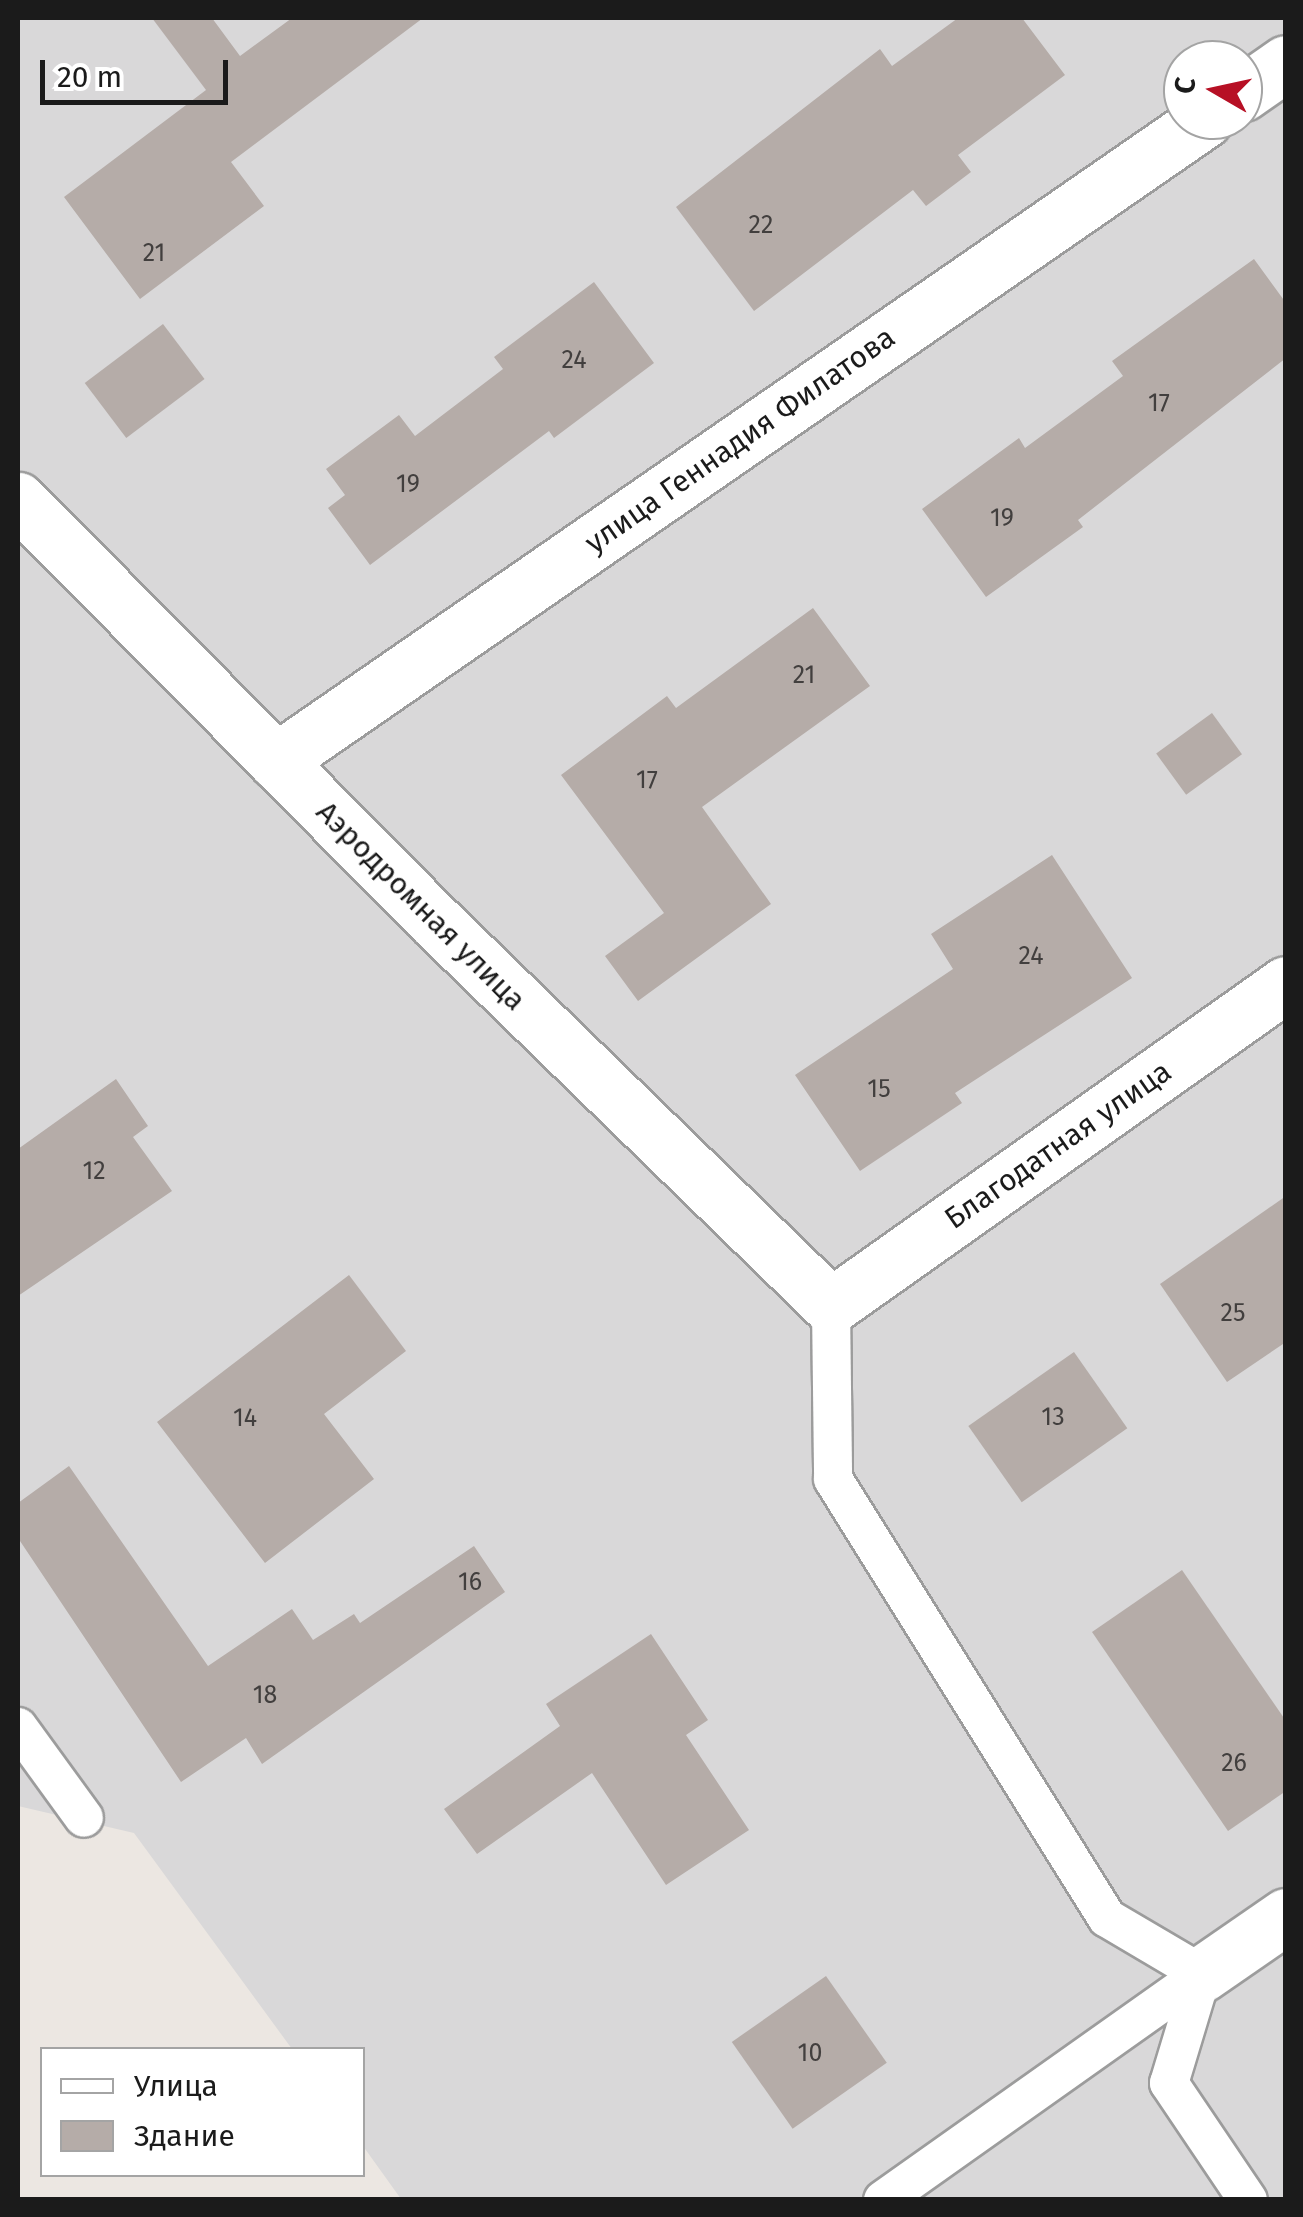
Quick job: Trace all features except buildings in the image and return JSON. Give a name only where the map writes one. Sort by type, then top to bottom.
[{"type":"street","points":[[1263,80],[1286,64]]},
{"type":"street","name":"улица Геннадия Филатова","points":[[276,761],[1175,140]]},
{"type":"street","name":"Аэродромная улица","points":[[19,504],[831,1306]]},
{"type":"street","name":"Благодатная улица","points":[[831,1306],[1286,984]]},
{"type":"street","points":[[1202,1974],[1286,1916]]},
{"type":"lane","points":[[831,1306],[833,1479],[1107,1918],[1202,1974]]},
{"type":"lane","points":[[18,1727],[84,1818]]},
{"type":"lane","points":[[883,2200],[1202,1974]]},
{"type":"lane","points":[[1202,1974],[1169,2084],[1248,2200]]},
{"type":"shaded area","points":[[18,18],[1285,18],[1285,2199],[401,2199],[365,2149],[365,2047],[291,2047],[134,1833],[18,1806]]}]
